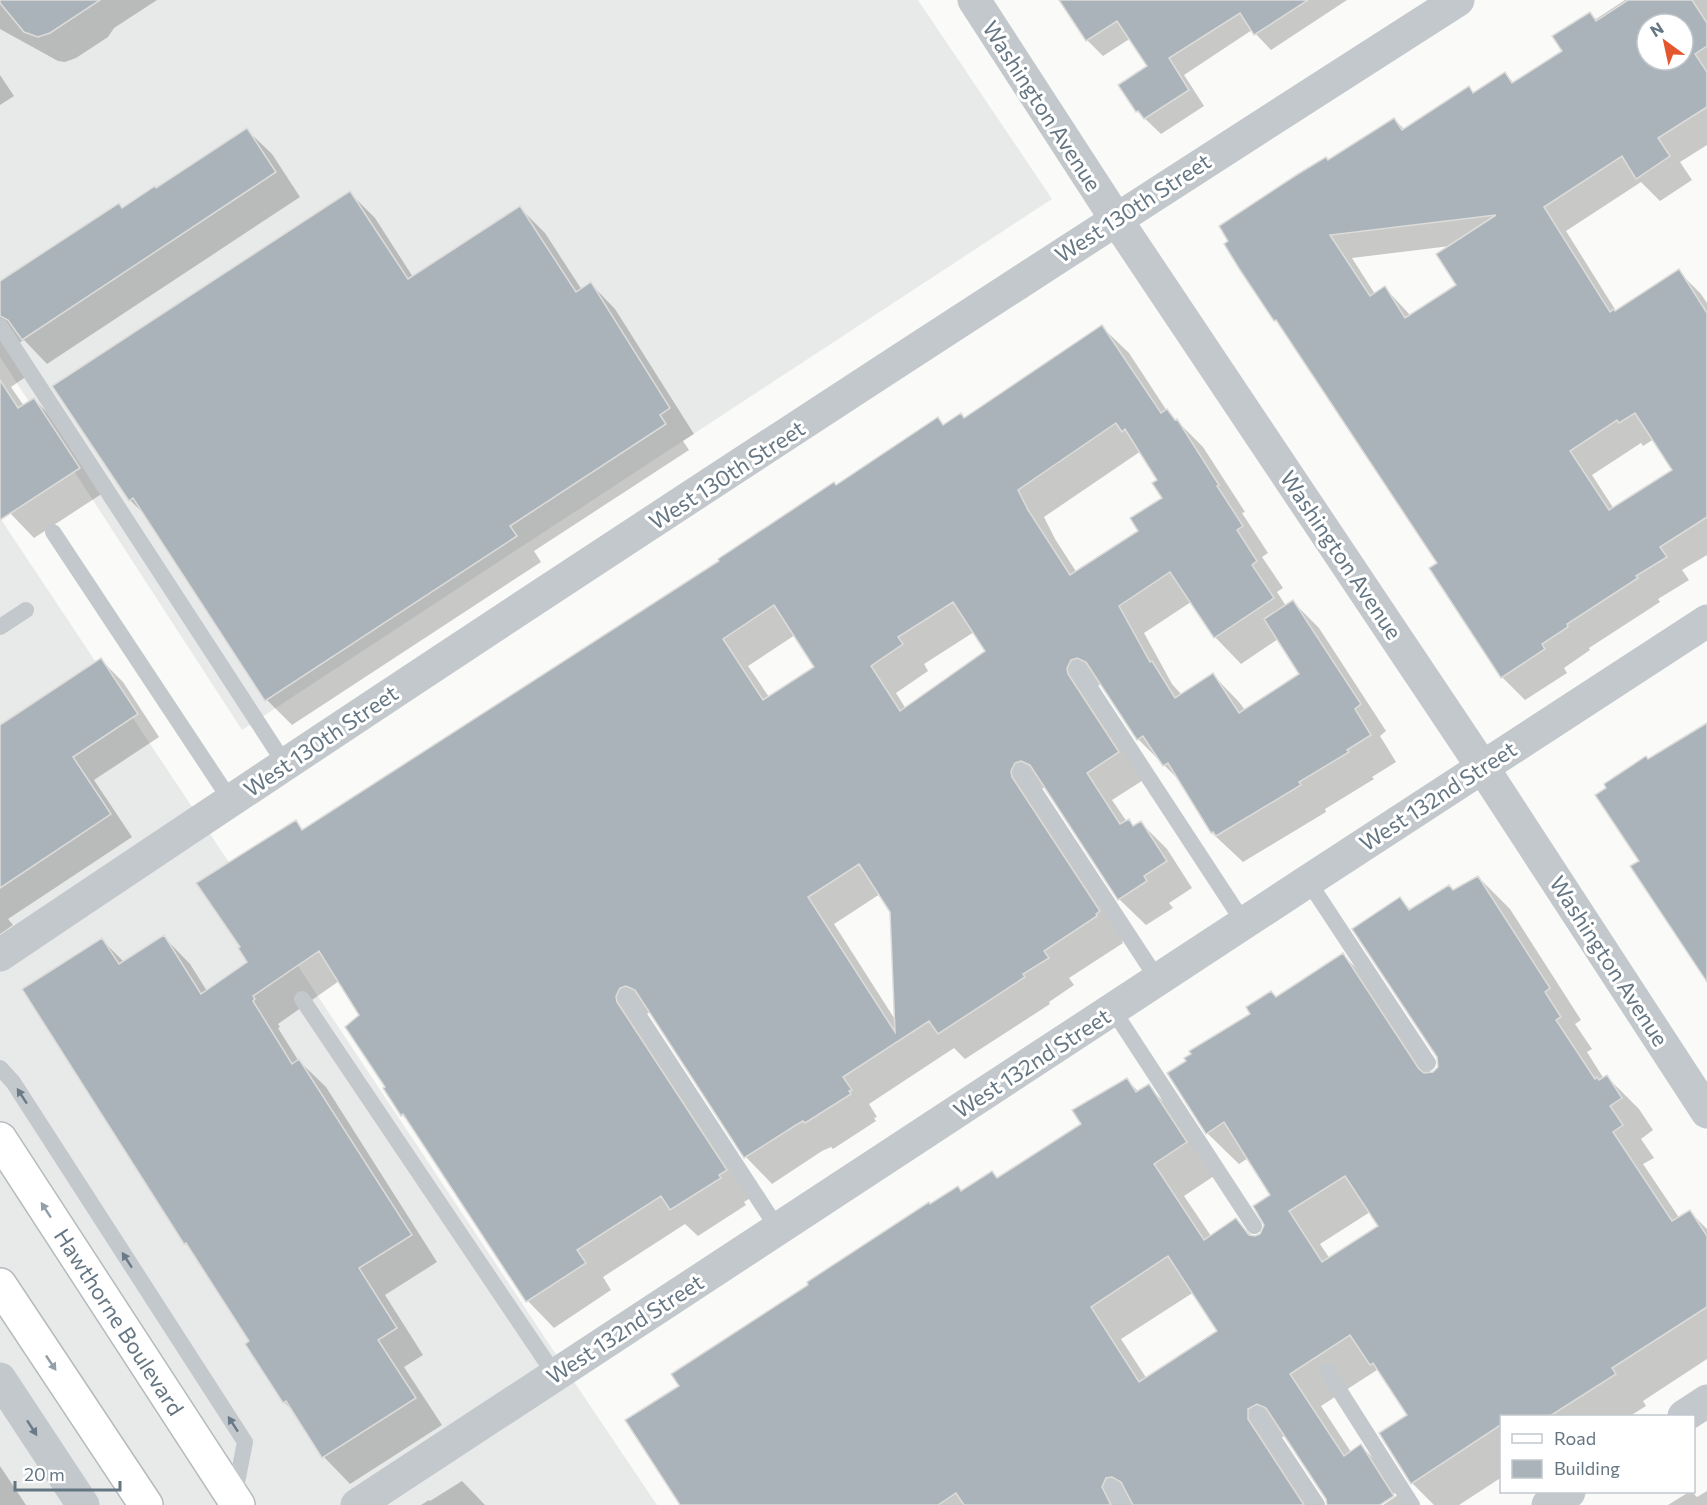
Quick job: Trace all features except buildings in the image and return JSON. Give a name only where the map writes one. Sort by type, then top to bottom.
[{"type":"main road","name":"Hawthorne Boulevard","points":[[0,1139],[236,1502]]},
{"type":"main road","points":[[0,1286],[146,1505]]},
{"type":"street","name":"Washington Avenue","points":[[974,0],[1116,219],[1483,768],[1707,1112]]},
{"type":"street","name":"West 130th Street","points":[[0,955],[285,764],[1116,219],[1458,0]]},
{"type":"street","name":"West 132nd Street","points":[[357,1505],[1707,621]]},
{"type":"street","points":[[0,1379],[83,1505]]},
{"type":"street","points":[[1686,1415],[1707,1401]]},
{"type":"street","points":[[1548,1505],[1566,1493]]},
{"type":"lane","points":[[0,326],[285,764]]},
{"type":"lane","points":[[53,532],[231,801]]},
{"type":"lane","points":[[0,627],[26,610]]},
{"type":"lane","points":[[1077,668],[1244,923]]},
{"type":"lane","points":[[1021,771],[1158,980]]},
{"type":"lane","points":[[1308,881],[1428,1063]]},
{"type":"lane","points":[[626,996],[778,1229]]},
{"type":"lane","points":[[302,999],[555,1375]]},
{"type":"lane","points":[[1113,1010],[1254,1226]]},
{"type":"lane","points":[[0,1068],[13,1082],[245,1442],[236,1502]]},
{"type":"lane","points":[[1327,1371],[1412,1505]]},
{"type":"lane","points":[[1257,1414],[1317,1505]]},
{"type":"lane","points":[[1112,1487],[1123,1505]]},
{"type":"shaded area","points":[[0,0],[918,0],[1052,199],[242,730],[0,357]]},
{"type":"shaded area","points":[[0,518],[591,1407],[657,1505],[0,1505]]}]
